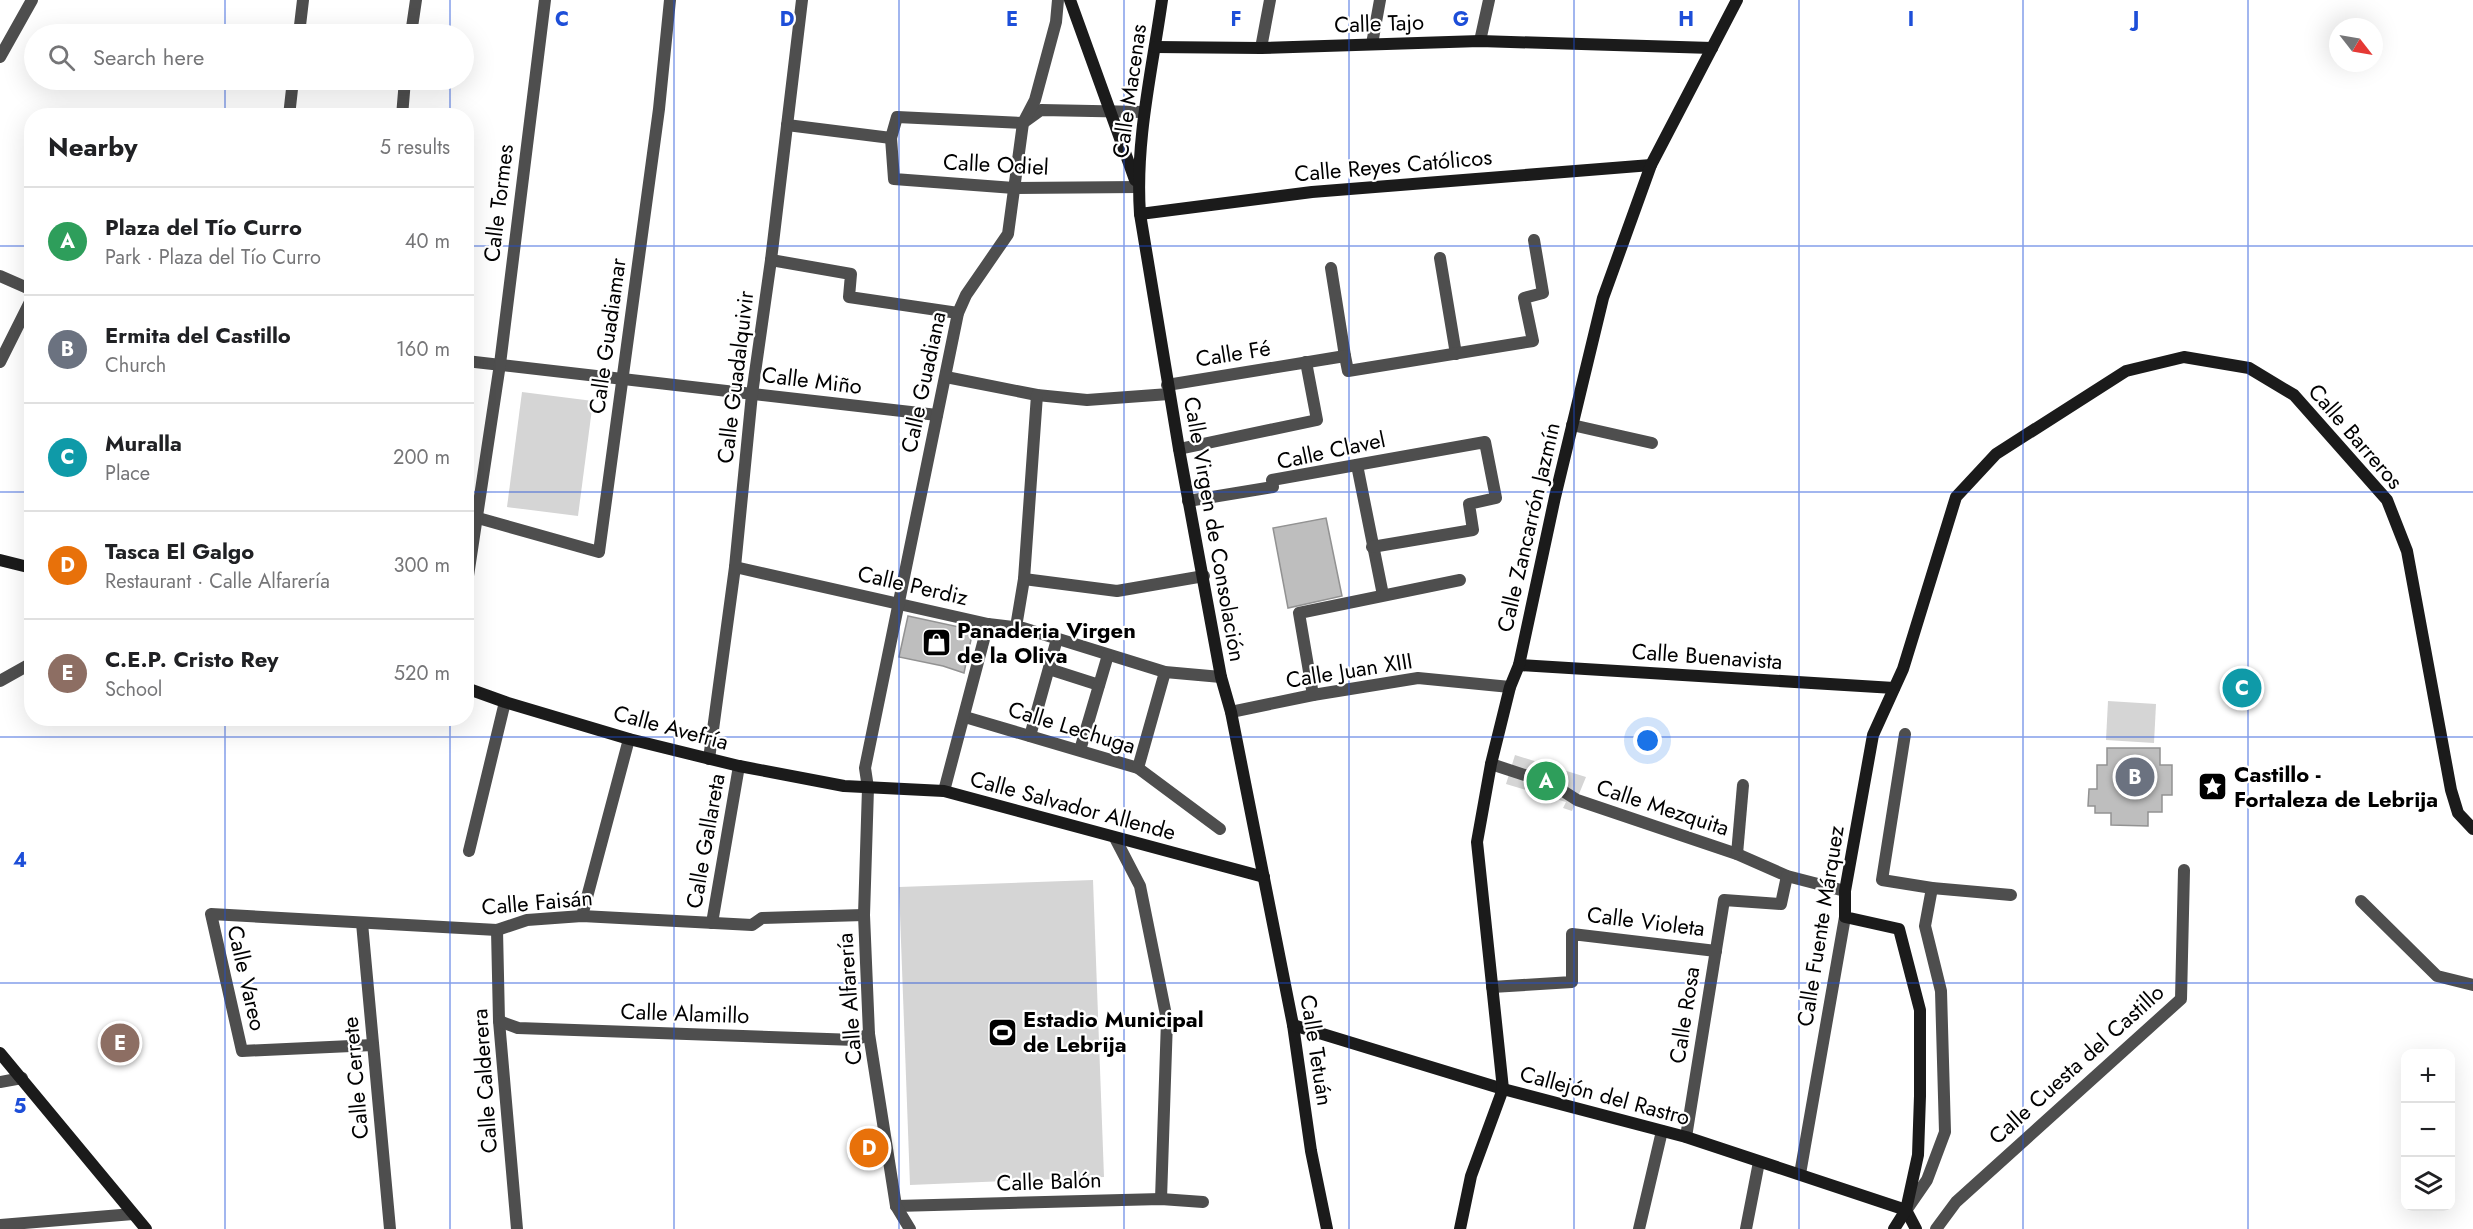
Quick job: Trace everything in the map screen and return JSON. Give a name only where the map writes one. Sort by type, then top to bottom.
[{"type":"street","points":[[0,57],[32,0]]},
{"type":"street","points":[[300,24],[303,0]]},
{"type":"street","points":[[412,24],[416,0]]},
{"type":"street","name":"Calle Tormes","points":[[474,542],[500,364],[545,0]]},
{"type":"street","name":"Calle Guadiamar","points":[[478,518],[599,552],[659,109],[670,0]]},
{"type":"street","name":"Calle Guadalquivir","points":[[709,759],[735,567],[752,394],[771,260],[802,0]]},
{"type":"street","name":"Calle Guadiana","points":[[868,788],[865,768],[958,313],[966,295],[1008,234],[1023,123],[1035,100],[1056,22],[1058,0]]},
{"type":"street","points":[[1070,0],[1072,11],[1112,112],[1138,187]]},
{"type":"street","name":"Calle Macenas","points":[[1138,187],[1143,112],[1162,0]]},
{"type":"street","points":[[1261,48],[1270,0]]},
{"type":"street","points":[[1372,44],[1380,0]]},
{"type":"street","points":[[1480,41],[1489,0]]},
{"type":"street","name":"Calle Zancarrón Jazmín","points":[[1503,1089],[1477,842],[1491,764],[1510,687],[1519,665],[1572,424],[1603,298],[1651,165],[1737,0]]},
{"type":"street","name":"Calle Tajo","points":[[1155,47],[1261,48],[1480,41],[1712,48]]},
{"type":"street","points":[[290,108],[292,90]]},
{"type":"street","points":[[403,108],[404,90]]},
{"type":"street","points":[[787,125],[891,138],[897,117],[1023,123],[1041,110],[1143,112]]},
{"type":"street","name":"Calle Odiel","points":[[891,138],[894,179],[1014,188],[1138,187]]},
{"type":"street","name":"Calle Reyes Católicos","points":[[1140,214],[1312,192],[1651,165]]},
{"type":"street","name":"Calle Virgen de Consolación","points":[[1138,187],[1140,214],[1188,501],[1204,576],[1221,677],[1231,712],[1264,877]]},
{"type":"street","points":[[1331,268],[1348,370],[1533,341],[1524,298],[1543,293],[1534,240]]},
{"type":"street","points":[[1440,258],[1456,354]]},
{"type":"street","points":[[771,260],[850,274],[849,297],[958,313]]},
{"type":"street","points":[[0,276],[24,286]]},
{"type":"street","points":[[0,362],[24,314]]},
{"type":"street","name":"Calle Fé","points":[[946,377],[1037,395],[1087,400],[1168,389],[1345,356]]},
{"type":"street","name":"Calle Barreros","points":[[1893,688],[1903,669],[1956,496],[1995,454],[2126,371],[2184,357],[2249,368],[2294,395],[2387,501],[2407,551],[2451,790],[2458,813],[2473,829]]},
{"type":"street","name":"Calle Miño","points":[[474,362],[623,377],[937,415]]},
{"type":"street","points":[[1179,449],[1317,420],[1306,362]]},
{"type":"street","points":[[1016,627],[1024,579],[1037,395]]},
{"type":"street","points":[[1572,424],[1652,443]]},
{"type":"street","name":"Calle Clavel","points":[[1188,501],[1273,487],[1272,480],[1485,442],[1496,498],[1469,504],[1473,530],[1372,547]]},
{"type":"street","points":[[1356,465],[1383,595]]},
{"type":"street","points":[[0,560],[24,566]]},
{"type":"street","name":"Calle Perdiz","points":[[735,567],[988,624],[1016,627],[1165,672],[1221,677]]},
{"type":"street","points":[[1024,579],[1117,591],[1204,576]]},
{"type":"street","points":[[1313,695],[1299,613],[1460,580]]},
{"type":"street","points":[[944,791],[988,624]]},
{"type":"street","points":[[1030,736],[1057,639]]},
{"type":"street","points":[[1080,750],[1108,655]]},
{"type":"street","name":"Calle Buenavista","points":[[1519,665],[1893,688]]},
{"type":"street","points":[[0,681],[24,668]]},
{"type":"street","points":[[1048,669],[1099,685]]},
{"type":"street","points":[[1138,768],[1165,672]]},
{"type":"street","name":"Calle Juan XIII","points":[[1231,712],[1313,695],[1418,678],[1510,687]]},
{"type":"street","name":"Calle Fuente Márquez","points":[[1800,1174],[1845,917],[1845,891],[1873,735],[1893,688]]},
{"type":"street","name":"Calle Avefría","points":[[474,691],[629,739],[709,759],[844,786],[868,788]]},
{"type":"street","points":[[469,851],[505,702]]},
{"type":"street","name":"Calle Lechuga","points":[[965,717],[1138,768],[1220,829]]},
{"type":"street","points":[[1905,735],[1882,880],[1932,888],[2011,895]]},
{"type":"street","points":[[582,916],[629,739]]},
{"type":"street","name":"Calle Mezquita","points":[[1491,764],[1552,784],[1576,800],[1737,854],[1787,876],[1845,891]]},
{"type":"street","name":"Calle Gallareta","points":[[712,923],[739,766]]},
{"type":"street","name":"Calle Mezquita","points":[[1737,854],[1743,785]]},
{"type":"street","name":"Calle Salvador Allende","points":[[868,788],[944,791],[1264,877]]},
{"type":"street","name":"Calle Alfarería","points":[[868,788],[864,915],[869,1034],[896,1206]]},
{"type":"street","points":[[1115,838],[1140,886],[1167,1020],[1161,1199]]},
{"type":"street","name":"Calle Cuesta del Castillo","points":[[1936,1229],[1956,1202],[2181,999],[2184,870]]},
{"type":"street","name":"Calle Rosa","points":[[1686,1137],[1724,900],[1781,904],[1787,876]]},
{"type":"street","name":"Calle Tetuán","points":[[1264,877],[1293,1024],[1311,1151],[1327,1229]]},
{"type":"street","points":[[1894,1229],[1927,1180],[1945,1132],[1941,991],[1925,926],[1932,888]]},
{"type":"street","points":[[2361,901],[2437,976],[2473,985]]},
{"type":"street","name":"Calle Faisán","points":[[211,914],[497,930],[527,920],[582,916],[752,925],[762,918],[864,915]]},
{"type":"street","name":"Calle Vareo","points":[[211,914],[242,1051],[373,1045]]},
{"type":"street","points":[[1845,917],[1899,929],[1920,1010],[1918,1155],[1906,1210],[1916,1229]]},
{"type":"street","name":"Calle Cerrete","points":[[362,923],[390,1229]]},
{"type":"street","name":"Calle Calderera","points":[[497,930],[499,1021],[517,1229]]},
{"type":"street","name":"Calle Violeta","points":[[1492,987],[1572,982],[1572,934],[1716,951]]},
{"type":"street","name":"Calle Alamillo","points":[[499,1021],[518,1028],[856,1040],[869,1034]]},
{"type":"street","name":"Callejón del Rastro","points":[[1293,1024],[1503,1089],[1686,1137],[1906,1210]]},
{"type":"street","points":[[0,1053],[147,1229]]},
{"type":"street","points":[[0,1082],[22,1078]]},
{"type":"street","points":[[1460,1229],[1471,1176],[1503,1089]]},
{"type":"street","points":[[1639,1229],[1662,1131]]},
{"type":"street","points":[[1746,1229],[1759,1162]]},
{"type":"street","name":"Calle Balón","points":[[896,1206],[1161,1199],[1203,1202]]},
{"type":"street","points":[[896,1206],[910,1229]]},
{"type":"street","points":[[0,1224],[133,1214]]},
{"type":"shaded area","points":[[522,392],[593,401],[578,516],[507,507]]},
{"type":"shaded area","points":[[2108,701],[2156,704],[2154,743],[2106,740]]},
{"type":"shaded area","points":[[1515,755],[1586,777],[1572,811],[1563,808],[1566,802],[1506,784]]},
{"type":"shaded area","name":"Estadio Municipal de Lebrija","points":[[1093,880],[1104,1177],[910,1185],[899,887]]},
{"type":"building","points":[[1326,518],[1342,596],[1288,608],[1273,528]]},
{"type":"building","points":[[908,616],[973,630],[964,673],[899,657]]},
{"type":"building","points":[[2107,748],[2160,748],[2160,765],[2172,765],[2172,795],[2162,795],[2162,812],[2148,812],[2148,826],[2111,825],[2111,813],[2095,813],[2095,806],[2088,806],[2089,789],[2097,789],[2097,765],[2107,765]]},
{"type":"place","name":"Panaderia Virgen de la Oliva","points":[[936,643]]},
{"type":"place","name":"Muralla","points":[[2242,688]]},
{"type":"place","name":"Ermita del Castillo","points":[[2135,777]]},
{"type":"place","name":"Plaza del Tío Curro","points":[[1546,781]]},
{"type":"place","name":"Castillo - Fortaleza de Lebrija","points":[[2213,787]]},
{"type":"place","name":"Estadio Municipal de Lebrija","points":[[1002,1032]]},
{"type":"place","name":"C.E.P. Cristo Rey","points":[[120,1043]]},
{"type":"place","name":"Tasca El Galgo","points":[[869,1148]]}]
